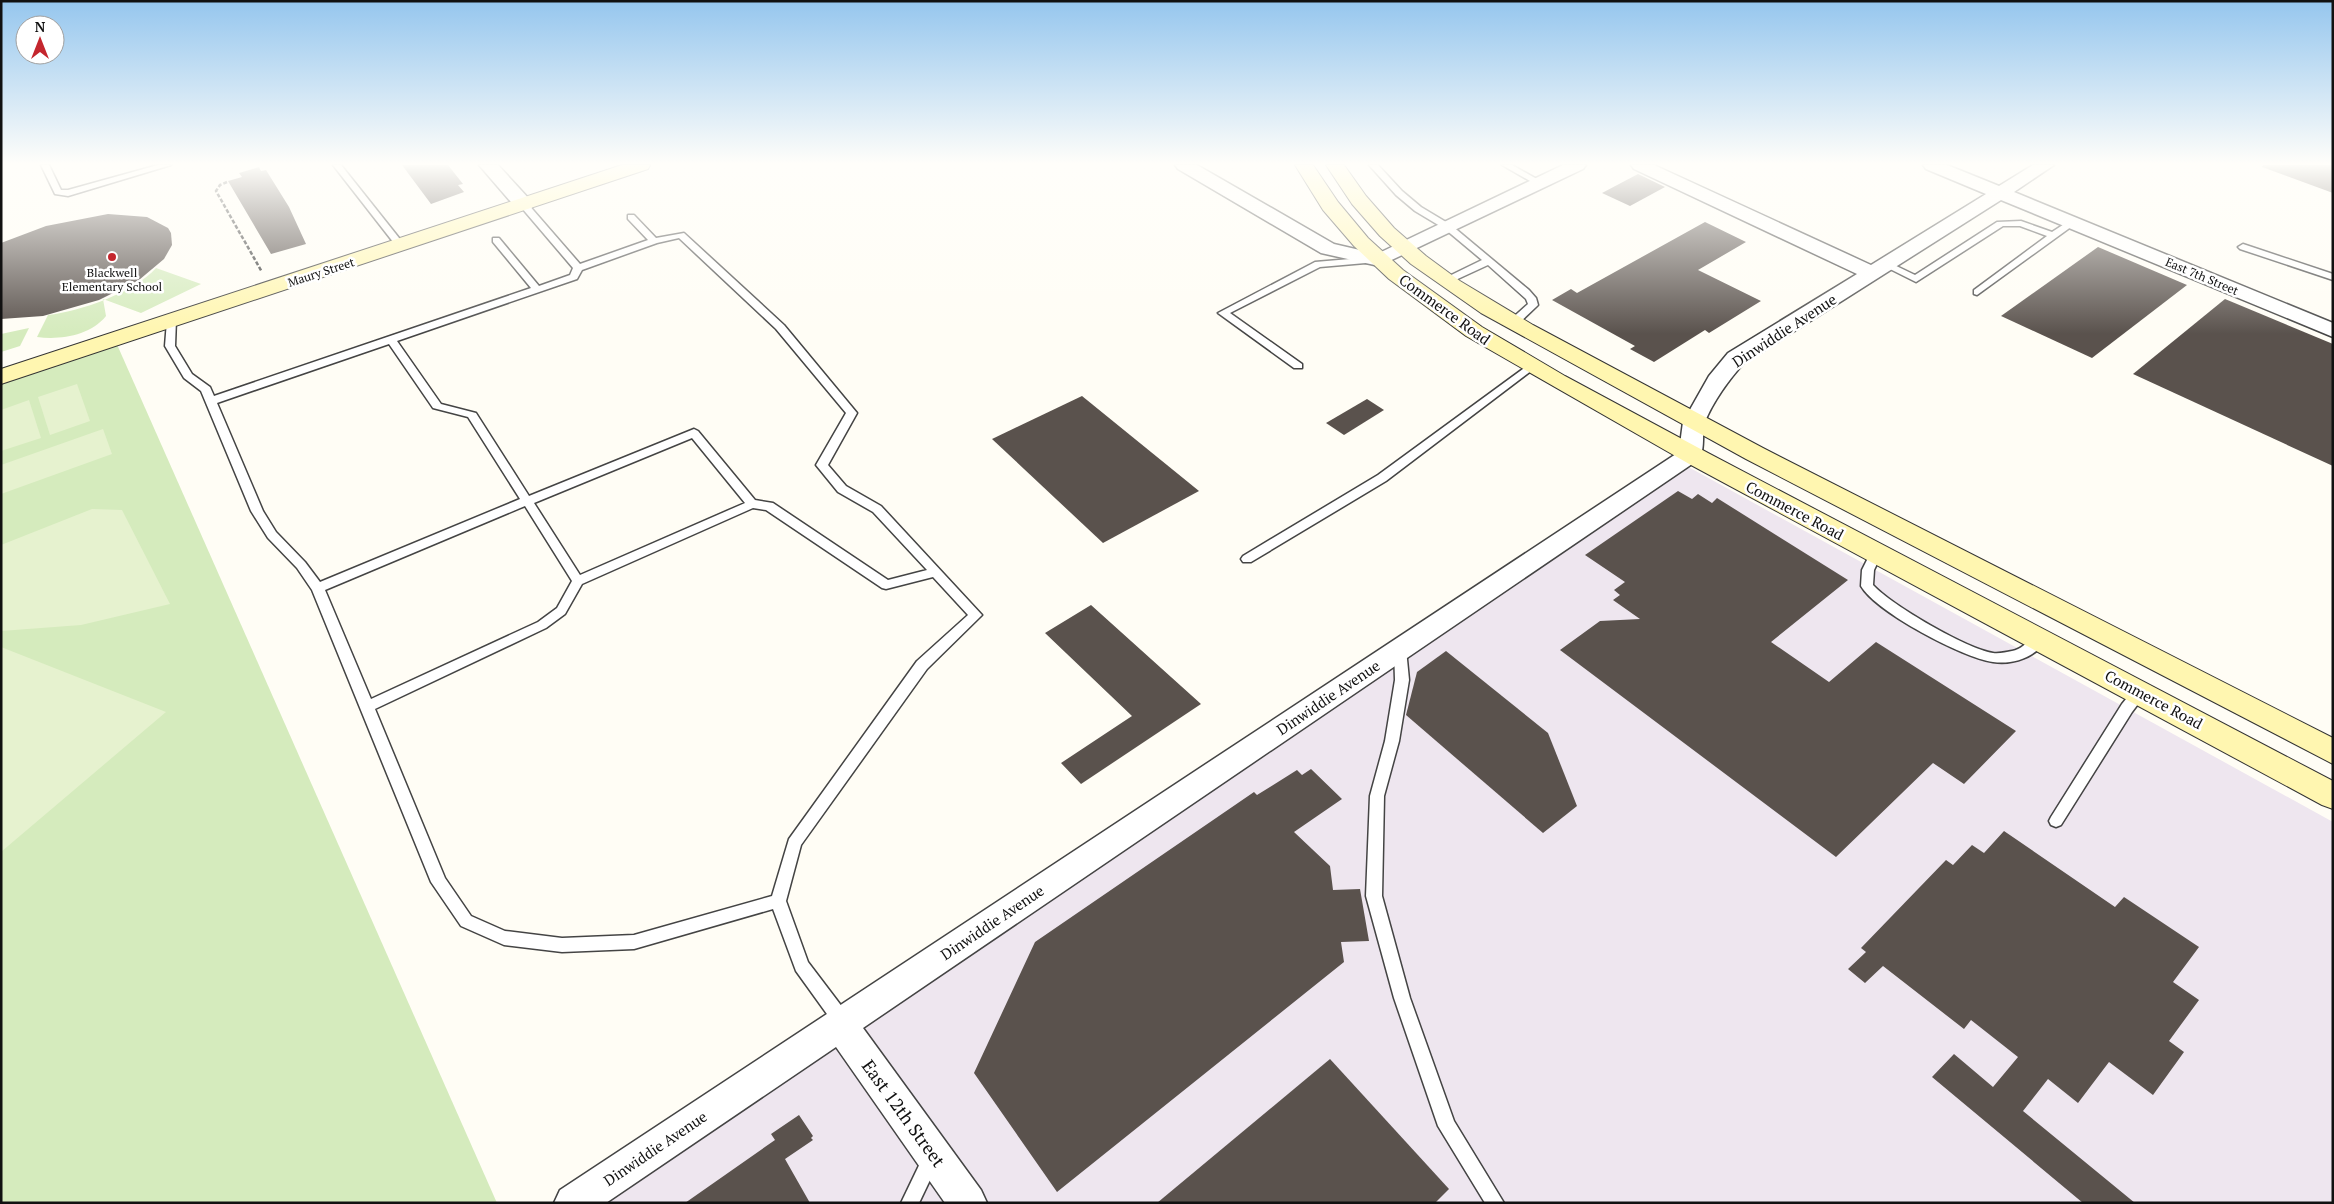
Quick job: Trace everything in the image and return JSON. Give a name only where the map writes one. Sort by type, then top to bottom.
[{"type":"main road","name":"Maury Street","points":[[1,378],[475,221]]},
{"type":"main road","name":"Commerce Road","points":[[1343,221],[1379,260],[1444,312],[1531,366],[1690,455],[2333,796]]},
{"type":"main road","name":"Commerce Road","points":[[1378,221],[1404,248],[1446,282],[1513,323],[1694,422],[2333,752]]},
{"type":"street","points":[[1280,221],[1328,249],[1379,260],[1460,221]]},
{"type":"street","points":[[1769,221],[1878,269]]},
{"type":"street","name":"Dinwiddie Avenue","points":[[572,1203],[1690,455],[1694,422],[1720,376],[1736,358],[1957,221]]},
{"type":"street","name":"East 7th Street","points":[[2072,222],[2333,331]]},
{"type":"street","name":"East 12th Street","points":[[842,1023],[968,1203]]},
{"type":"lane","points":[[381,221],[400,246]]},
{"type":"lane","points":[[538,221],[578,268]]},
{"type":"lane","points":[[635,221],[654,241]]},
{"type":"lane","points":[[1438,221],[1448,227],[1531,298],[1533,305],[1513,323]]},
{"type":"lane","points":[[1878,269],[1916,279],[2000,224],[2008,221]]},
{"type":"lane","points":[[2011,221],[2019,222],[2054,236]]},
{"type":"lane","points":[[1977,292],[2072,222]]},
{"type":"lane","points":[[211,401],[574,277],[578,268],[654,241],[681,235],[780,327],[852,413],[822,465],[842,489],[877,509],[976,615],[922,665],[794,843],[778,901],[802,966],[842,1023]]},
{"type":"lane","points":[[496,240],[537,289]]},
{"type":"lane","points":[[2243,247],[2333,277]]},
{"type":"lane","points":[[1298,366],[1223,313],[1318,264],[1379,260]]},
{"type":"lane","points":[[1446,282],[1489,261]]},
{"type":"lane","points":[[172,321],[170,346],[188,376],[206,389],[257,511],[272,535],[301,565],[318,588],[439,882],[466,921],[504,938],[562,945],[634,942],[778,901]]},
{"type":"lane","points":[[391,339],[437,406],[472,415],[578,581]]},
{"type":"lane","points":[[1247,559],[1382,478],[1531,366]]},
{"type":"lane","points":[[318,588],[694,433],[752,504]]},
{"type":"lane","points":[[367,707],[542,625],[561,612],[578,581],[752,504],[769,506],[886,585],[936,572]]},
{"type":"lane","points":[[1876,553],[1868,570],[1867,586],[1877,597],[1910,620],[1978,654],[1995,658],[2022,655],[2040,639]]},
{"type":"lane","points":[[1400,649],[1402,680],[1392,741],[1377,796],[1374,896],[1402,998],[1447,1126],[1495,1203]]},
{"type":"lane","points":[[2056,821],[2127,708],[2140,692]]},
{"type":"lane","points":[[910,1203],[933,1155]]},
{"type":"path","points":[[233,221],[266,279]]},
{"type":"shaded area","points":[[1683,464],[2333,822],[2333,1203],[603,1203]]},
{"type":"green space","points":[[156,268],[201,284],[141,313],[105,300],[135,285]]},
{"type":"green space","points":[[103,300],[106,316],[92,328],[65,337],[37,337],[48,315],[75,310]]},
{"type":"green space","points":[[29,328],[20,346],[1,352],[1,334]]},
{"type":"green space","points":[[115,340],[497,1203],[1,1203],[1,377]]},
{"type":"green space","points":[[77,384],[90,421],[50,435],[38,397]]},
{"type":"green space","points":[[29,400],[41,438],[1,451],[1,410]]},
{"type":"green space","points":[[103,429],[112,454],[1,494],[1,465]]},
{"type":"green space","points":[[92,509],[122,510],[170,604],[81,625],[1,631],[1,545]]},
{"type":"green space","points":[[1,647],[166,712],[1,852]]},
{"type":"building","points":[[71,221],[155,221],[168,228],[171,233],[172,245],[164,259],[139,280],[99,300],[43,316],[1,319],[1,243],[46,226]]},
{"type":"building","points":[[252,221],[296,221],[306,244],[271,254]]},
{"type":"building","points":[[1705,222],[1746,242],[1698,270],[1761,301],[1709,333],[1705,330],[1654,362],[1630,349],[1635,346],[1552,300],[1571,289],[1577,293]]},
{"type":"building","points":[[2098,247],[2187,285],[2092,358],[2001,316]]},
{"type":"building","points":[[2225,299],[2333,344],[2333,466],[2133,374]]},
{"type":"building","points":[[1082,396],[1199,491],[1103,543],[992,439]]},
{"type":"building","points":[[1367,399],[1384,410],[1344,435],[1326,423]]},
{"type":"building","points":[[1678,491],[1692,499],[1698,494],[1712,503],[1717,498],[1848,580],[1771,642],[1829,682],[1876,642],[2016,731],[1964,784],[1933,763],[1836,857],[1560,650],[1600,621],[1640,619],[1613,600],[1620,595],[1614,590],[1625,582],[1585,555]]},
{"type":"building","points":[[1091,605],[1201,704],[1081,784],[1061,763],[1132,716],[1045,633]]},
{"type":"building","points":[[1446,651],[1548,733],[1577,806],[1543,833],[1406,715],[1417,672]]},
{"type":"building","points":[[1311,769],[1342,799],[1294,832],[1330,866],[1333,890],[1360,889],[1369,941],[1341,942],[1344,962],[1057,1192],[974,1073],[1035,942],[1254,792],[1257,795],[1297,770],[1302,775]]},
{"type":"building","points":[[2004,831],[2115,907],[2124,897],[2199,947],[2173,982],[2199,1000],[2169,1041],[2184,1052],[2153,1095],[2109,1062],[2078,1103],[2048,1079],[2023,1111],[2135,1203],[2083,1203],[1932,1077],[1954,1054],[1993,1087],[2018,1057],[1971,1020],[1964,1029],[1883,966],[1865,983],[1848,969],[1866,952],[1861,948],[1946,860],[1953,865],[1972,845],[1984,853]]},
{"type":"building","points":[[1330,1059],[1449,1189],[1435,1203],[1157,1203]]},
{"type":"building","points":[[799,1115],[813,1136],[811,1138],[813,1140],[785,1159],[810,1203],[685,1203],[775,1140],[771,1134]]},
{"type":"place","name":"Blackwell Elementary School","points":[[112,257]]}]
